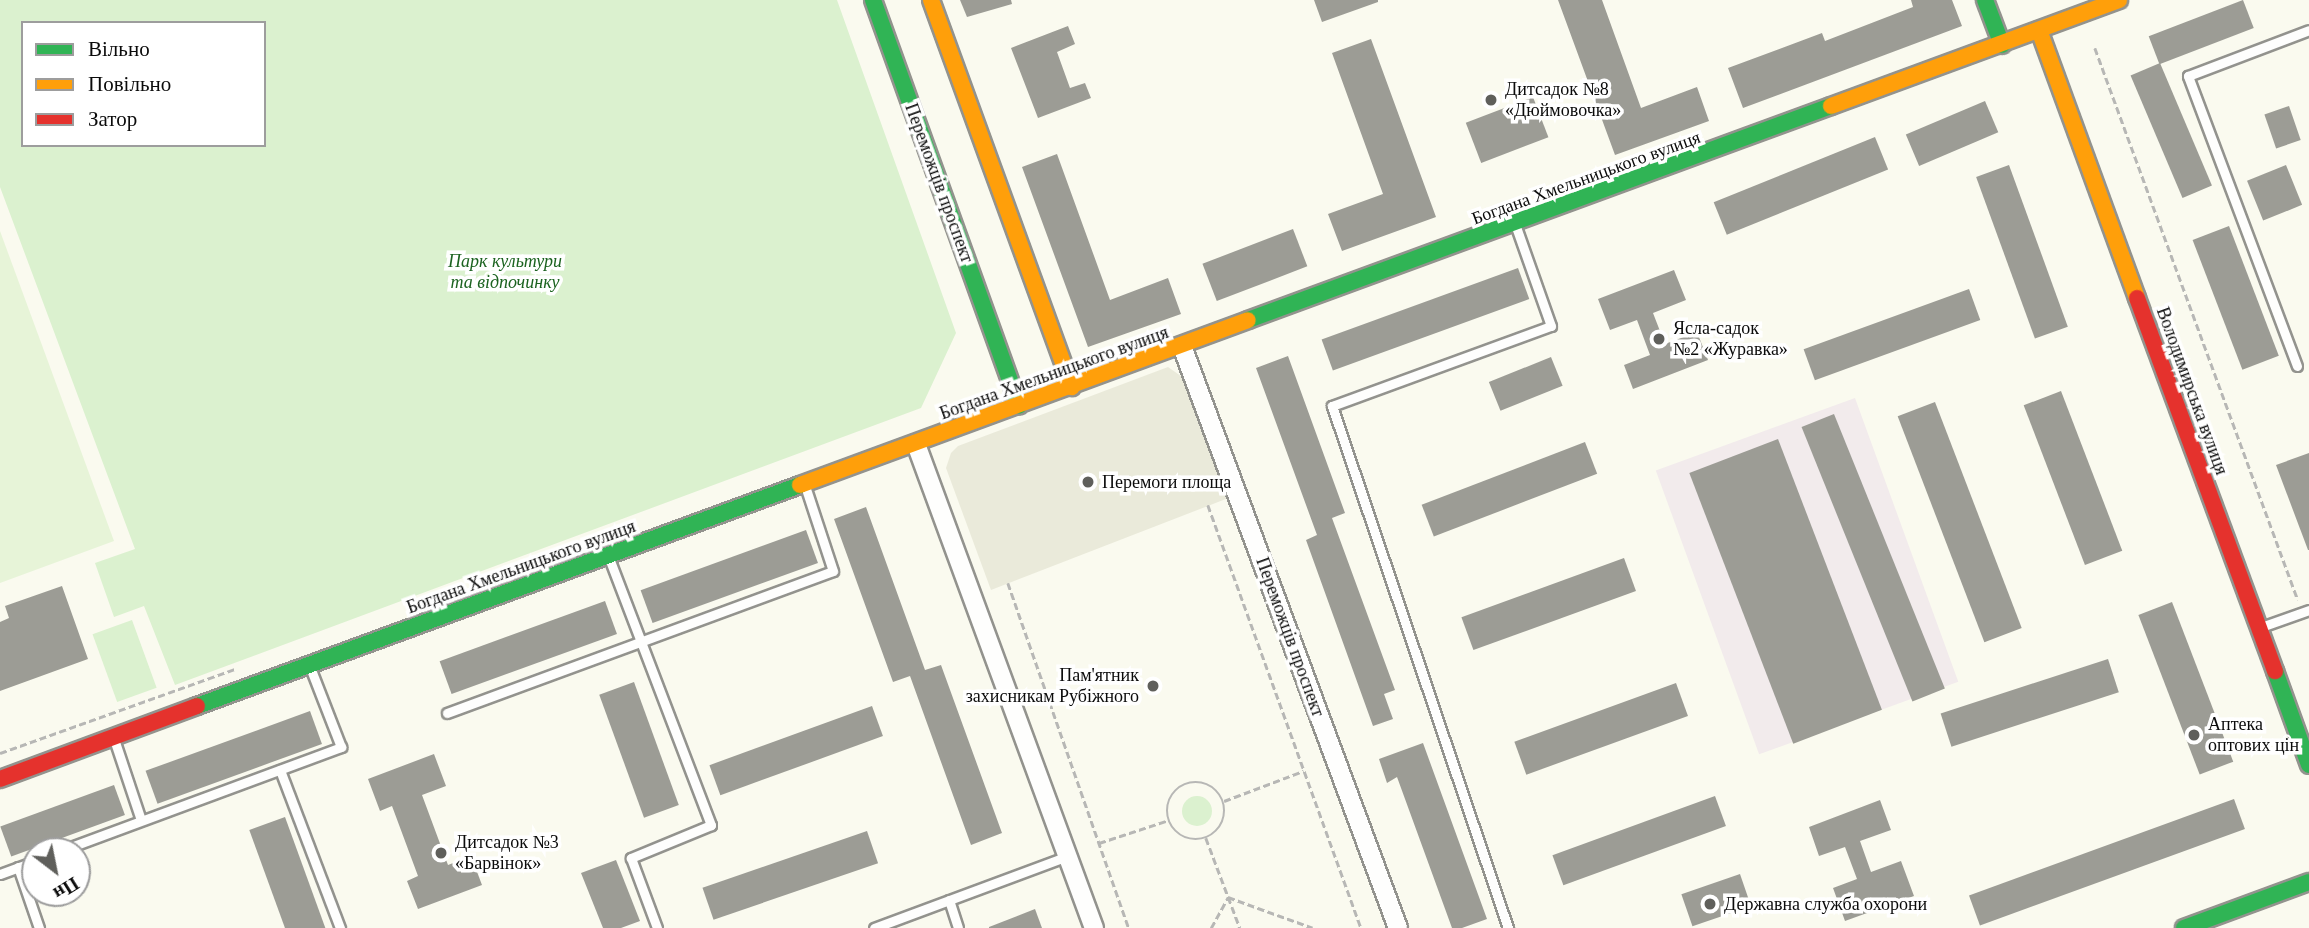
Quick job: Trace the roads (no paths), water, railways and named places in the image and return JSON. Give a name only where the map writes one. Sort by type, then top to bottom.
[{"type":"street","name":"Переможців проспект","points":[[873,0],[1019,405]]},
{"type":"street","points":[[932,0],[1072,387]]},
{"type":"street","points":[[1985,0],[2002,45]]},
{"type":"street","points":[[2070,0],[2076,17]]},
{"type":"street","name":"Богдана Хмельницького вулиця","points":[[0,779],[2119,0]]},
{"type":"street","name":"Володимирська вулиця","points":[[2039,30],[2309,765]]},
{"type":"street","name":"Переможців проспект","points":[[1182,346],[1398,928]]},
{"type":"street","points":[[916,444],[1094,928]]},
{"type":"street","points":[[2184,928],[2309,882]]},
{"type":"lane","points":[[2297,366],[2188,76],[2309,30]]},
{"type":"lane","points":[[1508,928],[1332,406],[1550,326],[1515,224]]},
{"type":"lane","points":[[447,713],[833,570],[804,485]]},
{"type":"lane","points":[[608,556],[711,825],[631,858],[657,928]]},
{"type":"lane","points":[[2259,628],[2306,611]]},
{"type":"lane","points":[[91,839],[341,747],[309,665]]},
{"type":"lane","points":[[113,736],[141,820]]},
{"type":"lane","points":[[279,770],[340,928]]},
{"type":"lane","points":[[874,928],[1068,856]]},
{"type":"lane","points":[[0,874],[21,866]]},
{"type":"lane","points":[[18,867],[39,928]]},
{"type":"lane","points":[[949,900],[958,928]]},
{"type":"place","name":"Дитсадок №8 «Дюймовочка»","points":[[1491,100]]},
{"type":"place","name":"Ясла-садок №2 «Журавка»","points":[[1659,339]]},
{"type":"place","name":"Перемоги площа","points":[[1088,482]]},
{"type":"place","name":"Пам'ятник захисникам Рубіжного","points":[[1153,686]]},
{"type":"place","name":"Аптека оптових цін","points":[[2194,735]]},
{"type":"place","name":"Дитсадок №3 «Барвінок»","points":[[441,853]]},
{"type":"place","name":"Державна служба охорони","points":[[1710,904]]},
{"type":"park label","name":"Парк культури та відпочинку","points":[[505,272]]}]
